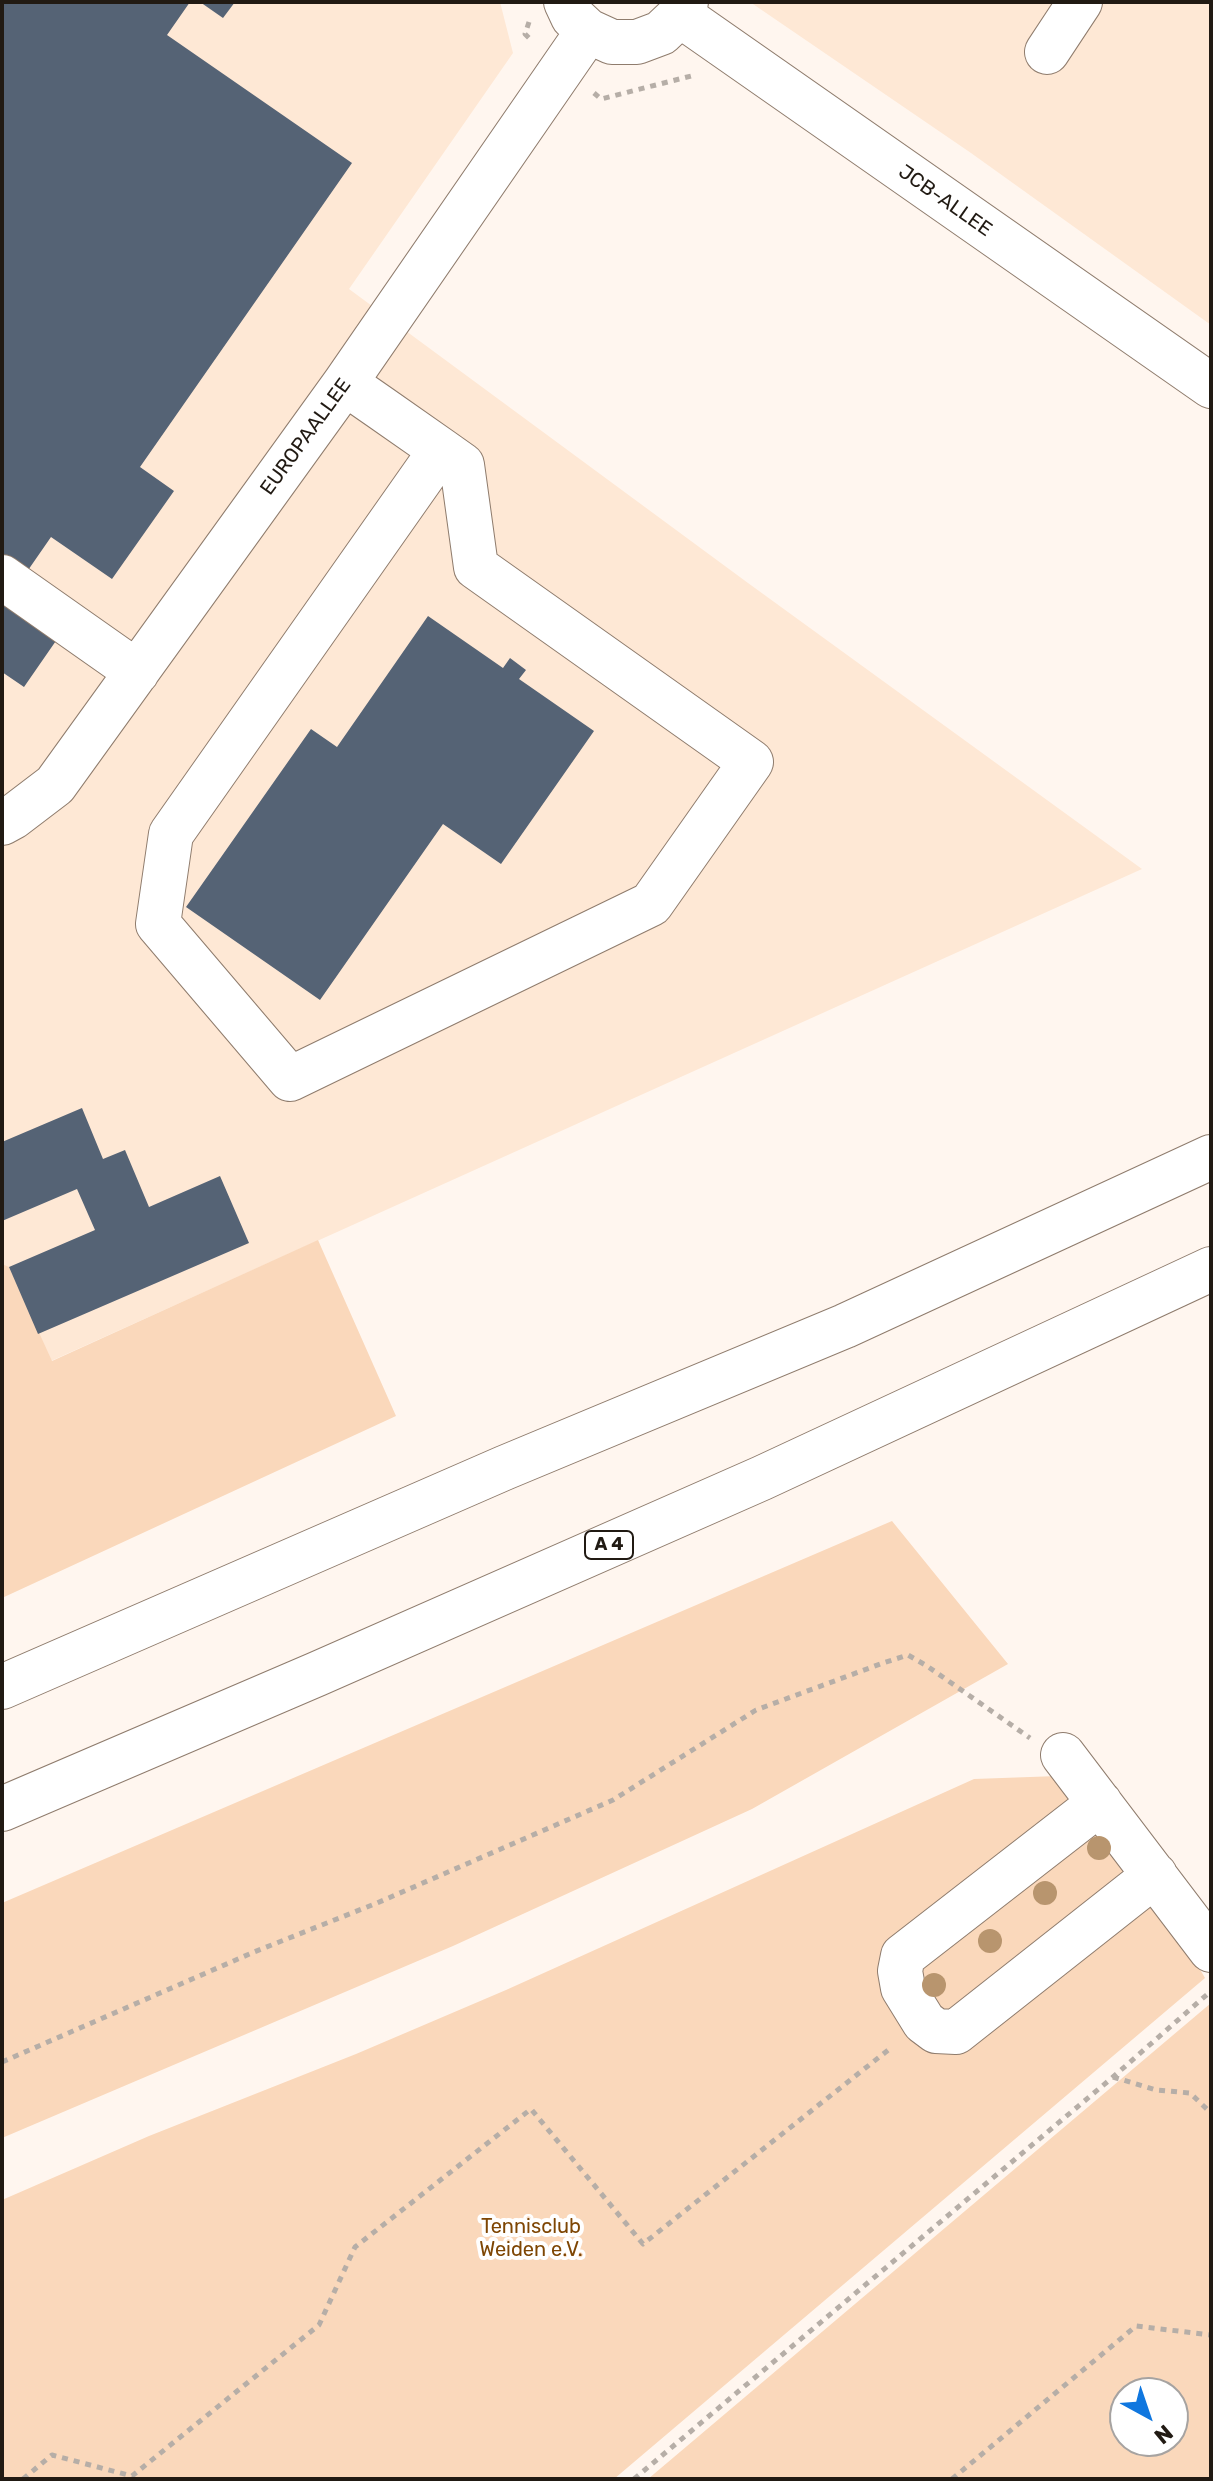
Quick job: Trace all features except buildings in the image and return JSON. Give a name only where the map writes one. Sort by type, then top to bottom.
[{"type":"main road","points":[[1047,52],[1080,2]]},
{"type":"main road","name":"EUROPAALLEE","points":[[2,823],[55,785],[345,383],[577,17],[612,42],[637,42],[661,33],[683,8]]},
{"type":"main road","name":"JCB-ALLEE","points":[[683,8],[1211,386]]},
{"type":"main road","points":[[345,383],[441,450],[462,465],[476,567],[751,762],[651,904],[290,1079],[158,924],[171,834],[441,450]]},
{"type":"main road","points":[[2,577],[137,672]]},
{"type":"main road","points":[[2,1687],[504,1468],[845,1326],[1211,1157]]},
{"type":"main road","name":"A 4","points":[[2,1809],[762,1478],[1211,1269]]},
{"type":"main road","points":[[1063,1755],[1211,1950]]},
{"type":"main road","points":[[1100,1803],[903,1956],[900,1971],[903,1988],[924,2022],[936,2031],[956,2032],[1155,1875]]},
{"type":"path","points":[[2,2062],[613,1800],[756,1710],[908,1655],[1042,1747],[1063,1755]]},
{"type":"path","points":[[634,2479],[1211,1991]]},
{"type":"path","points":[[23,2479],[52,2455],[132,2476],[319,2325],[355,2247],[531,2109],[643,2244],[896,2044]]},
{"type":"path","points":[[1113,2077],[1156,2090],[1190,2093],[1211,2113]]},
{"type":"path","points":[[952,2479],[1136,2326],[1211,2335]]},
{"type":"shaded area","points":[[2,2],[500,2],[513,53],[349,289],[1142,869],[51,1361],[2,1390]]},
{"type":"shaded area","points":[[750,2],[1211,2],[1211,325],[971,153]]},
{"type":"green space","points":[[318,1240],[396,1416],[2,1598],[2,1264],[9,1267],[52,1361]]},
{"type":"green space","points":[[892,1521],[1008,1664],[752,1809],[453,1946],[2,2138],[2,1903]]},
{"type":"green space","name":"Tennisclub Weiden e.V.","points":[[1058,1776],[1173,1922],[1205,1978],[614,2479],[2,2479],[2,2200],[149,2136],[356,2054],[506,1990],[974,1779]]},
{"type":"green space","points":[[1211,2003],[1211,2479],[648,2479]]}]
